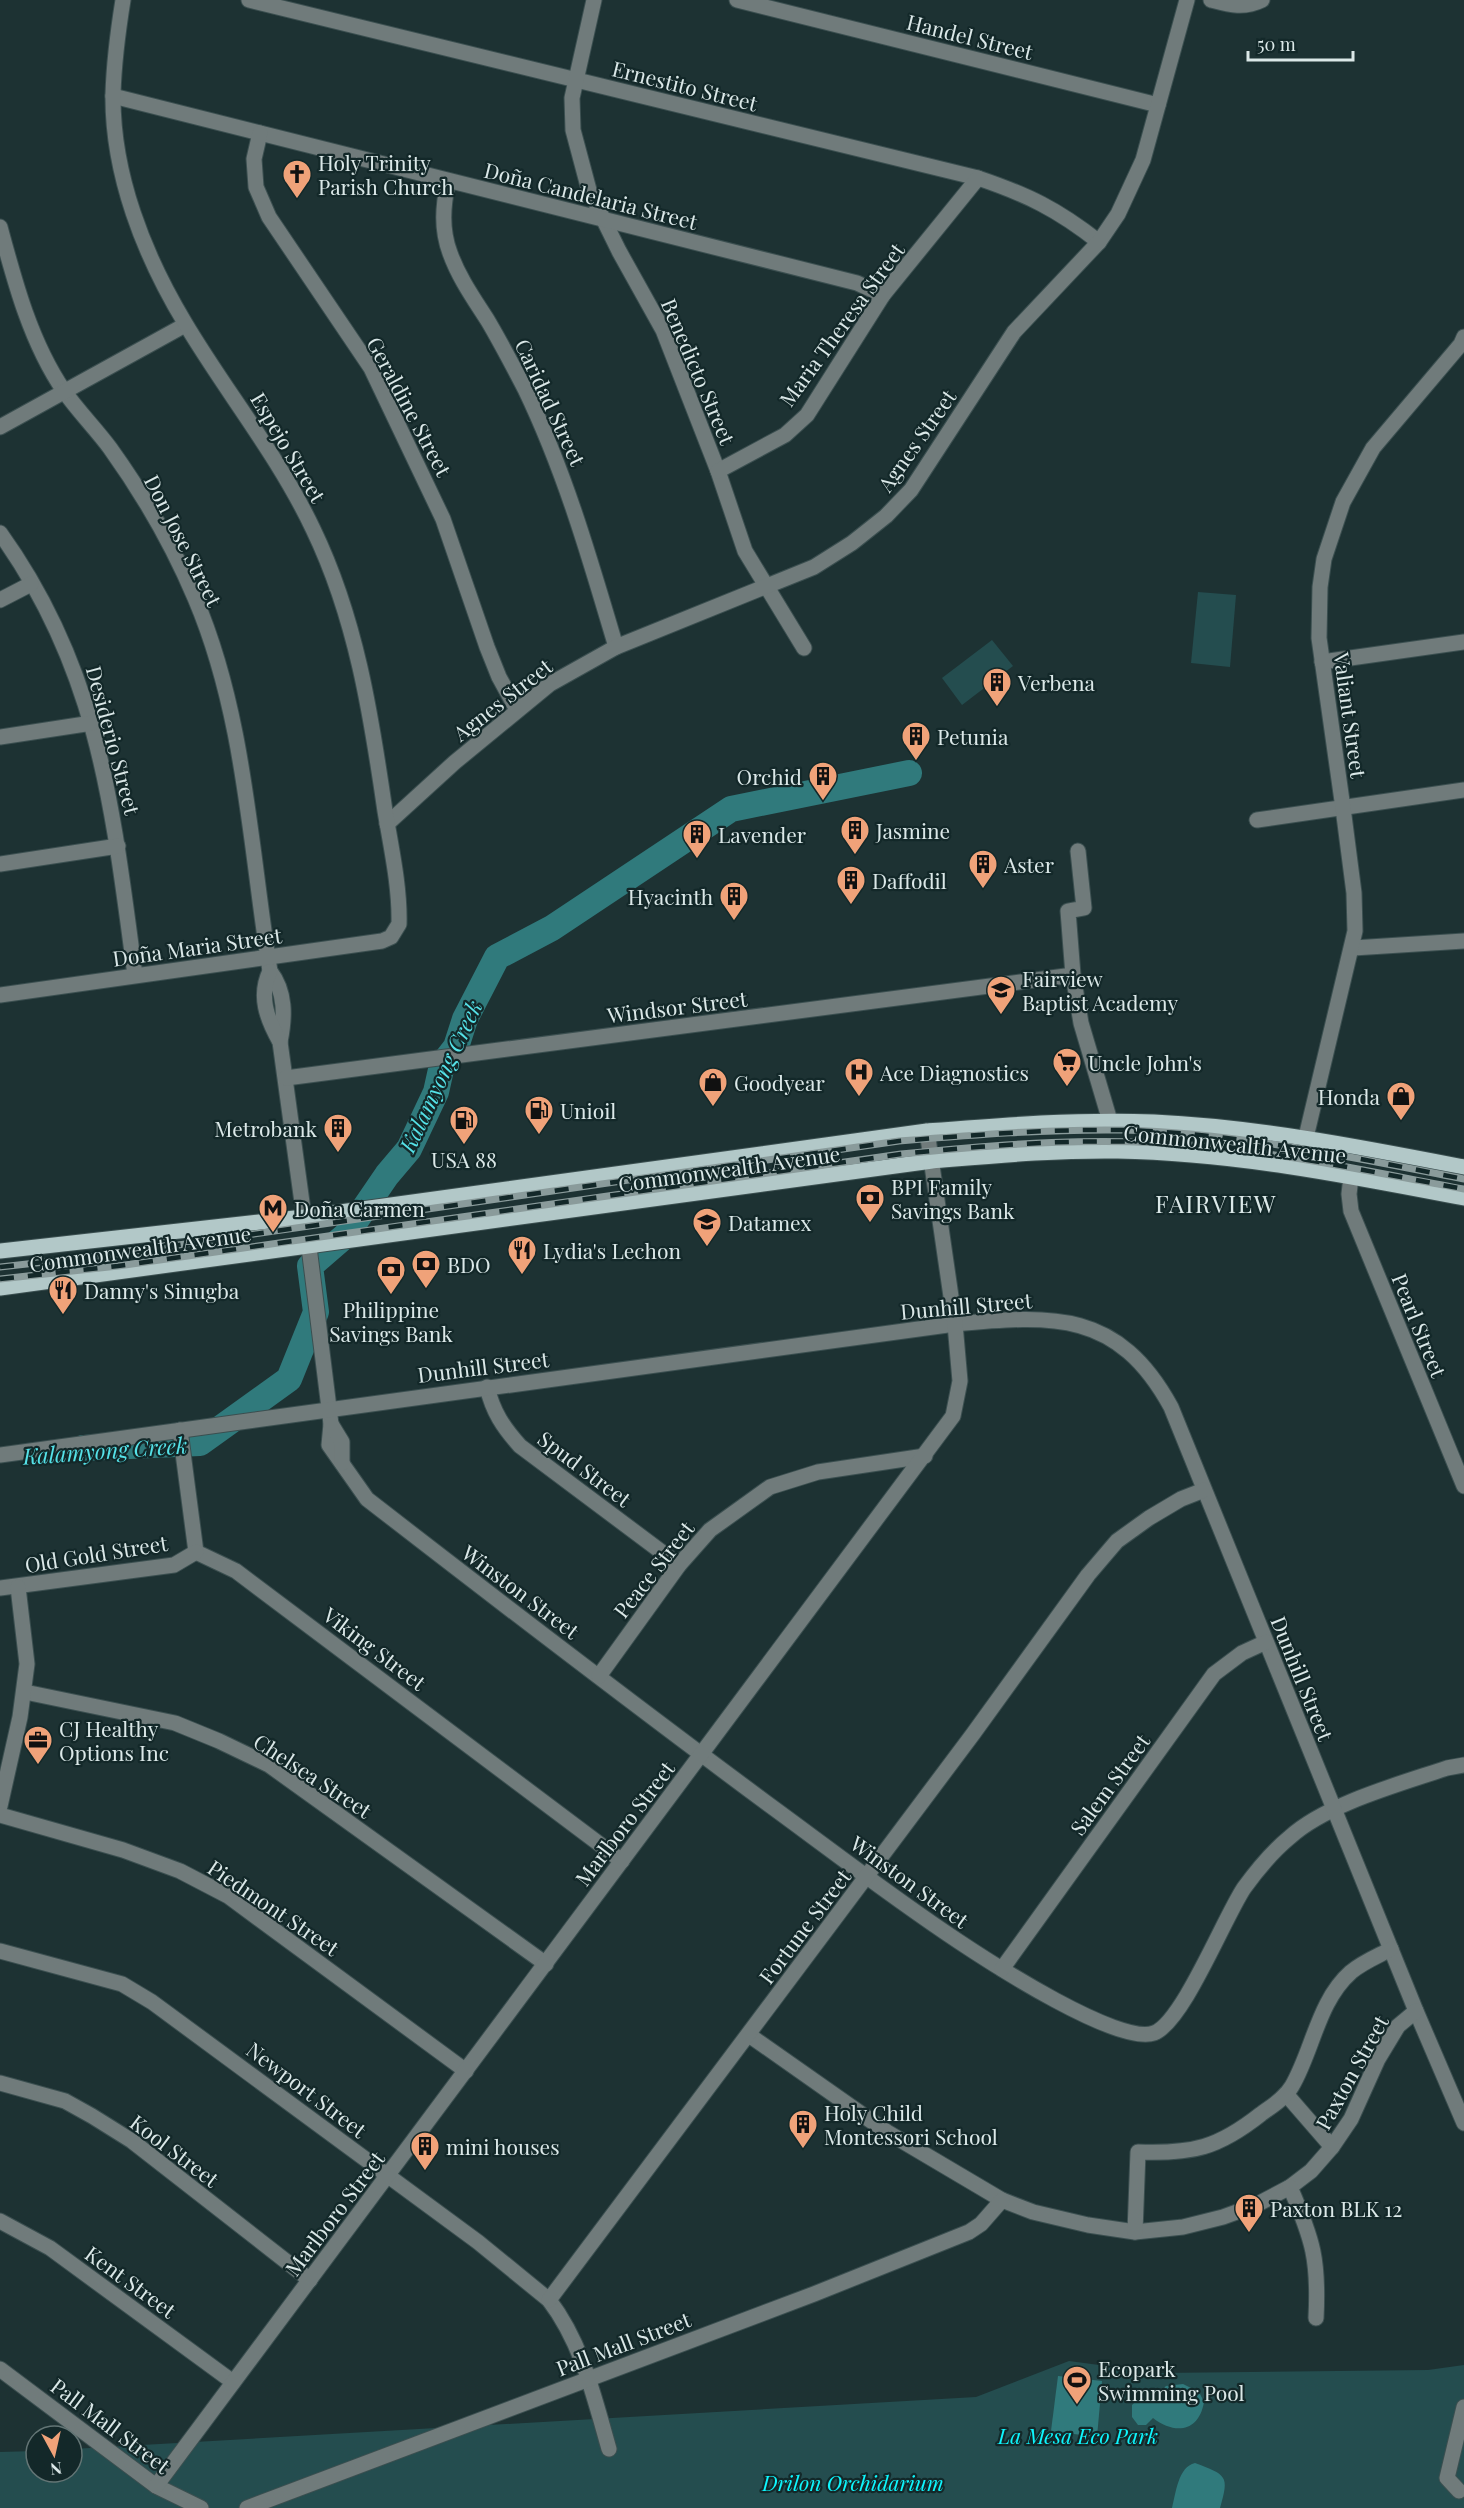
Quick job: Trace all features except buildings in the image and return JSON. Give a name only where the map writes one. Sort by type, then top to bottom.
[{"type":"main road","name":"Commonwealth Avenue","points":[[0,1251],[304,1217],[927,1131],[1012,1123],[1110,1121],[1241,1129],[1306,1137],[1464,1167]]},
{"type":"main road","name":"Commonwealth Avenue","points":[[0,1288],[932,1161],[1015,1154],[1117,1151],[1247,1162],[1351,1177],[1464,1198]]},
{"type":"street","name":"Espejo Street","points":[[123,0],[113,96],[123,167],[133,213],[146,250],[186,325],[277,463],[314,529],[343,606],[362,670],[387,824],[399,917],[396,932]]},
{"type":"street","name":"Benedicto Street","points":[[594,0],[574,79],[573,130],[589,190],[663,330],[718,471],[745,551],[804,648]]},
{"type":"street","name":"Handel Street","points":[[737,0],[783,5],[1158,105]]},
{"type":"street","name":"Agnes Street","points":[[387,824],[455,762],[550,684],[616,647],[814,567],[852,543],[886,516],[911,490],[1014,332],[1099,242],[1134,184],[1187,0]]},
{"type":"street","points":[[1211,0],[1238,7],[1252,5],[1262,0]]},
{"type":"street","name":"Ernestito Street","points":[[258,1],[978,178],[1042,202],[1067,217],[1099,242]]},
{"type":"street","name":"Doña Candelaria Street","points":[[113,96],[857,283],[883,295]]},
{"type":"street","name":"Geraldine Street","points":[[260,133],[254,159],[256,187],[269,217],[376,379],[443,519],[487,647],[499,677],[518,710]]},
{"type":"street","name":"Maria Theresa Street","points":[[718,471],[748,457],[785,435],[807,415],[883,295],[978,178]]},
{"type":"street","name":"Caridad Street","points":[[448,182],[443,204],[444,227],[449,252],[458,272],[500,340],[525,390],[566,485],[616,647]]},
{"type":"street","name":"Don Jose Street","points":[[0,227],[27,320],[64,391],[111,450],[132,482],[195,598],[225,693],[243,773],[269,964],[263,985],[269,1022],[280,1042],[304,1217]]},
{"type":"street","points":[[0,427],[186,325]]},
{"type":"street","points":[[1462,340],[1464,362]]},
{"type":"street","name":"Valiant Street","points":[[1306,1137],[1353,948],[1354,893],[1322,662],[1318,616],[1324,559],[1343,501],[1373,447],[1462,340]]},
{"type":"street","name":"Desiderio Street","points":[[0,533],[53,621],[72,663],[92,723],[108,785],[135,975]]},
{"type":"street","points":[[0,600],[31,584]]},
{"type":"street","points":[[1322,662],[1464,642]]},
{"type":"street","points":[[0,737],[92,723]]},
{"type":"street","points":[[1257,820],[1464,790]]},
{"type":"street","points":[[0,864],[118,846]]},
{"type":"street","points":[[1078,851],[1084,908],[1068,911],[1073,975],[1081,1023],[1110,1121]]},
{"type":"street","name":"Doña Maria Street","points":[[0,995],[135,975],[269,964],[382,941],[396,932]]},
{"type":"street","points":[[1353,948],[1464,941]]},
{"type":"street","name":"Windsor Street","points":[[286,1078],[1073,975]]},
{"type":"street","name":"Marlboro Street","points":[[156,2486],[953,1416],[960,1381],[955,1324],[927,1131]]},
{"type":"street","name":"Pearl Street","points":[[1351,1177],[1349,1194],[1351,1211],[1464,1486]]},
{"type":"street","name":"Winston Street","points":[[309,1247],[330,1416],[342,1442],[342,1463],[367,1499],[702,1755],[957,1941],[1050,1998],[1122,2031],[1140,2035],[1153,2034],[1165,2027],[1176,2014],[1225,1919],[1246,1885],[1291,1835],[1314,1819],[1335,1809],[1447,1768],[1464,1765]]},
{"type":"street","name":"Dunhill Street","points":[[0,1455],[180,1430],[330,1416],[487,1388],[955,1324],[1039,1319],[1095,1329],[1136,1357],[1156,1380],[1171,1407],[1416,2011],[1464,2123]]},
{"type":"street","name":"Spud Street","points":[[487,1388],[493,1410],[520,1446],[679,1565]]},
{"type":"street","points":[[180,1430],[196,1552]]},
{"type":"street","name":"Peace Street","points":[[599,1676],[679,1565],[710,1530],[770,1487],[818,1473],[925,1456]]},
{"type":"street","name":"Fortune Street","points":[[549,2300],[867,1877],[1088,1575],[1125,1535],[1181,1499],[1204,1490]]},
{"type":"street","name":"Old Gold Street","points":[[0,1588],[174,1565],[196,1552]]},
{"type":"street","name":"Viking Street","points":[[196,1552],[236,1571],[622,1861]]},
{"type":"street","points":[[0,1806],[25,1692],[26,1637],[18,1587]]},
{"type":"street","name":"Salem Street","points":[[1002,1969],[1214,1674],[1242,1653],[1266,1642]]},
{"type":"street","name":"Chelsea Street","points":[[25,1692],[176,1723],[269,1765],[546,1964]]},
{"type":"street","name":"Winston Street","points":[[1447,1768],[1464,1757]]},
{"type":"street","name":"Piedmont Street","points":[[0,1815],[123,1850],[180,1871],[228,1896],[466,2071]]},
{"type":"street","points":[[1136,2232],[1138,2152],[1189,2151],[1211,2146],[1230,2137],[1286,2094],[1332,1995],[1351,1972],[1391,1949]]},
{"type":"street","name":"Newport Street","points":[[0,1951],[122,1984],[179,2020],[478,2242],[549,2300],[570,2333],[589,2379],[609,2449]]},
{"type":"street","name":"Paxton Street","points":[[749,2035],[887,2132],[1002,2200],[1044,2214],[1136,2232],[1183,2227],[1223,2217],[1256,2205],[1290,2187],[1311,2171],[1332,2147],[1351,2119],[1388,2044],[1406,2017],[1416,2011]]},
{"type":"street","name":"Kool Street","points":[[0,2083],[65,2101],[132,2141],[310,2280]]},
{"type":"street","points":[[1286,2094],[1332,2147]]},
{"type":"street","points":[[1290,2187],[1313,2242],[1316,2262],[1316,2318]]},
{"type":"street","name":"Pall Mall Street","points":[[247,2508],[814,2295],[969,2232],[981,2224],[1002,2200]]},
{"type":"street","name":"Kent Street","points":[[0,2221],[50,2248],[233,2382]]},
{"type":"street","name":"Pall Mall Street","points":[[0,2369],[156,2486],[201,2508]]},
{"type":"street","points":[[1460,2491],[1447,2478],[1462,2413]]},
{"type":"green space","points":[[1198,592],[1236,595],[1230,667],[1191,663]]},
{"type":"green space","points":[[992,640],[1013,666],[962,705],[942,678]]},
{"type":"green space","name":"La Mesa Eco Park","points":[[1069,2361],[1159,2373],[1428,2370],[1464,2365],[1464,2508],[0,2508],[0,2452],[24,2451],[24,2484],[84,2484],[84,2448],[976,2397]]},
{"type":"shaded area","name":"Ecopark Swimming Pool","points":[[1058,2376],[1102,2381],[1097,2437],[1051,2431]]},
{"type":"shaded area","points":[[1183,2384],[1199,2392],[1204,2402],[1197,2420],[1185,2428],[1170,2427],[1153,2418],[1146,2425],[1138,2425],[1132,2417],[1132,2405],[1139,2398],[1151,2401],[1166,2386]]},
{"type":"shaded area","points":[[1195,2463],[1213,2470],[1223,2478],[1225,2489],[1220,2508],[1172,2508],[1181,2475],[1189,2465]]},
{"type":"waterway","name":"Kalamyong Creek","points":[[83,1448],[200,1443],[289,1379],[316,1312],[310,1266],[346,1235],[387,1175],[409,1149],[436,1092],[442,1065],[456,1047],[465,1019],[497,957],[552,928],[731,809],[909,773]]},
{"type":"railway","points":[[0,1267],[116,1254],[899,1141],[1010,1133],[1122,1130],[1208,1136],[1294,1147],[1464,1179]]},
{"type":"railway","points":[[0,1279],[118,1266],[901,1154],[1014,1144],[1127,1142],[1235,1149],[1366,1170],[1464,1189]]},
{"type":"place","name":"Holy Trinity Parish Church","points":[[297,200]]},
{"type":"place","name":"Verbena","points":[[997,708]]},
{"type":"place","name":"Petunia","points":[[916,762]]},
{"type":"place","name":"Orchid","points":[[823,802]]},
{"type":"place","name":"Jasmine","points":[[855,856]]},
{"type":"place","name":"Lavender","points":[[697,860]]},
{"type":"place","name":"Aster","points":[[983,890]]},
{"type":"place","name":"Daffodil","points":[[851,906]]},
{"type":"place","name":"Hyacinth","points":[[734,922]]},
{"type":"place","name":"Fairview Baptist Academy","points":[[1001,1016]]},
{"type":"place","name":"Uncle John's","points":[[1067,1088]]},
{"type":"place","name":"Ace Diagnostics","points":[[859,1098]]},
{"type":"place","name":"Goodyear","points":[[713,1108]]},
{"type":"place","name":"Honda","points":[[1401,1122]]},
{"type":"place","name":"Unioil","points":[[539,1136]]},
{"type":"place","name":"USA 88","points":[[464,1146]]},
{"type":"place","name":"Metrobank","points":[[338,1154]]},
{"type":"place","name":"BPI Family Savings Bank","points":[[870,1224]]},
{"type":"place","name":"Doña Carmen","points":[[273,1234]]},
{"type":"place","name":"Datamex","points":[[707,1248]]},
{"type":"place","name":"Lydia's Lechon","points":[[522,1276]]},
{"type":"place","name":"BDO","points":[[426,1290]]},
{"type":"place","name":"Philippine Savings Bank","points":[[391,1296]]},
{"type":"place","name":"Danny's Sinugba","points":[[63,1316]]},
{"type":"place","name":"CJ Healthy Options Inc","points":[[38,1766]]},
{"type":"place","name":"Holy Child Montessori School","points":[[803,2150]]},
{"type":"place","name":"mini houses","points":[[425,2172]]},
{"type":"place","name":"Paxton BLK 12","points":[[1249,2234]]},
{"type":"place","name":"Ecopark Swimming Pool","points":[[1077,2406]]},
{"type":"district","name":"FAIRVIEW","points":[[1216,1203]]},
{"type":"park label","name":"Drilon Orchidarium","points":[[853,2482]]}]
